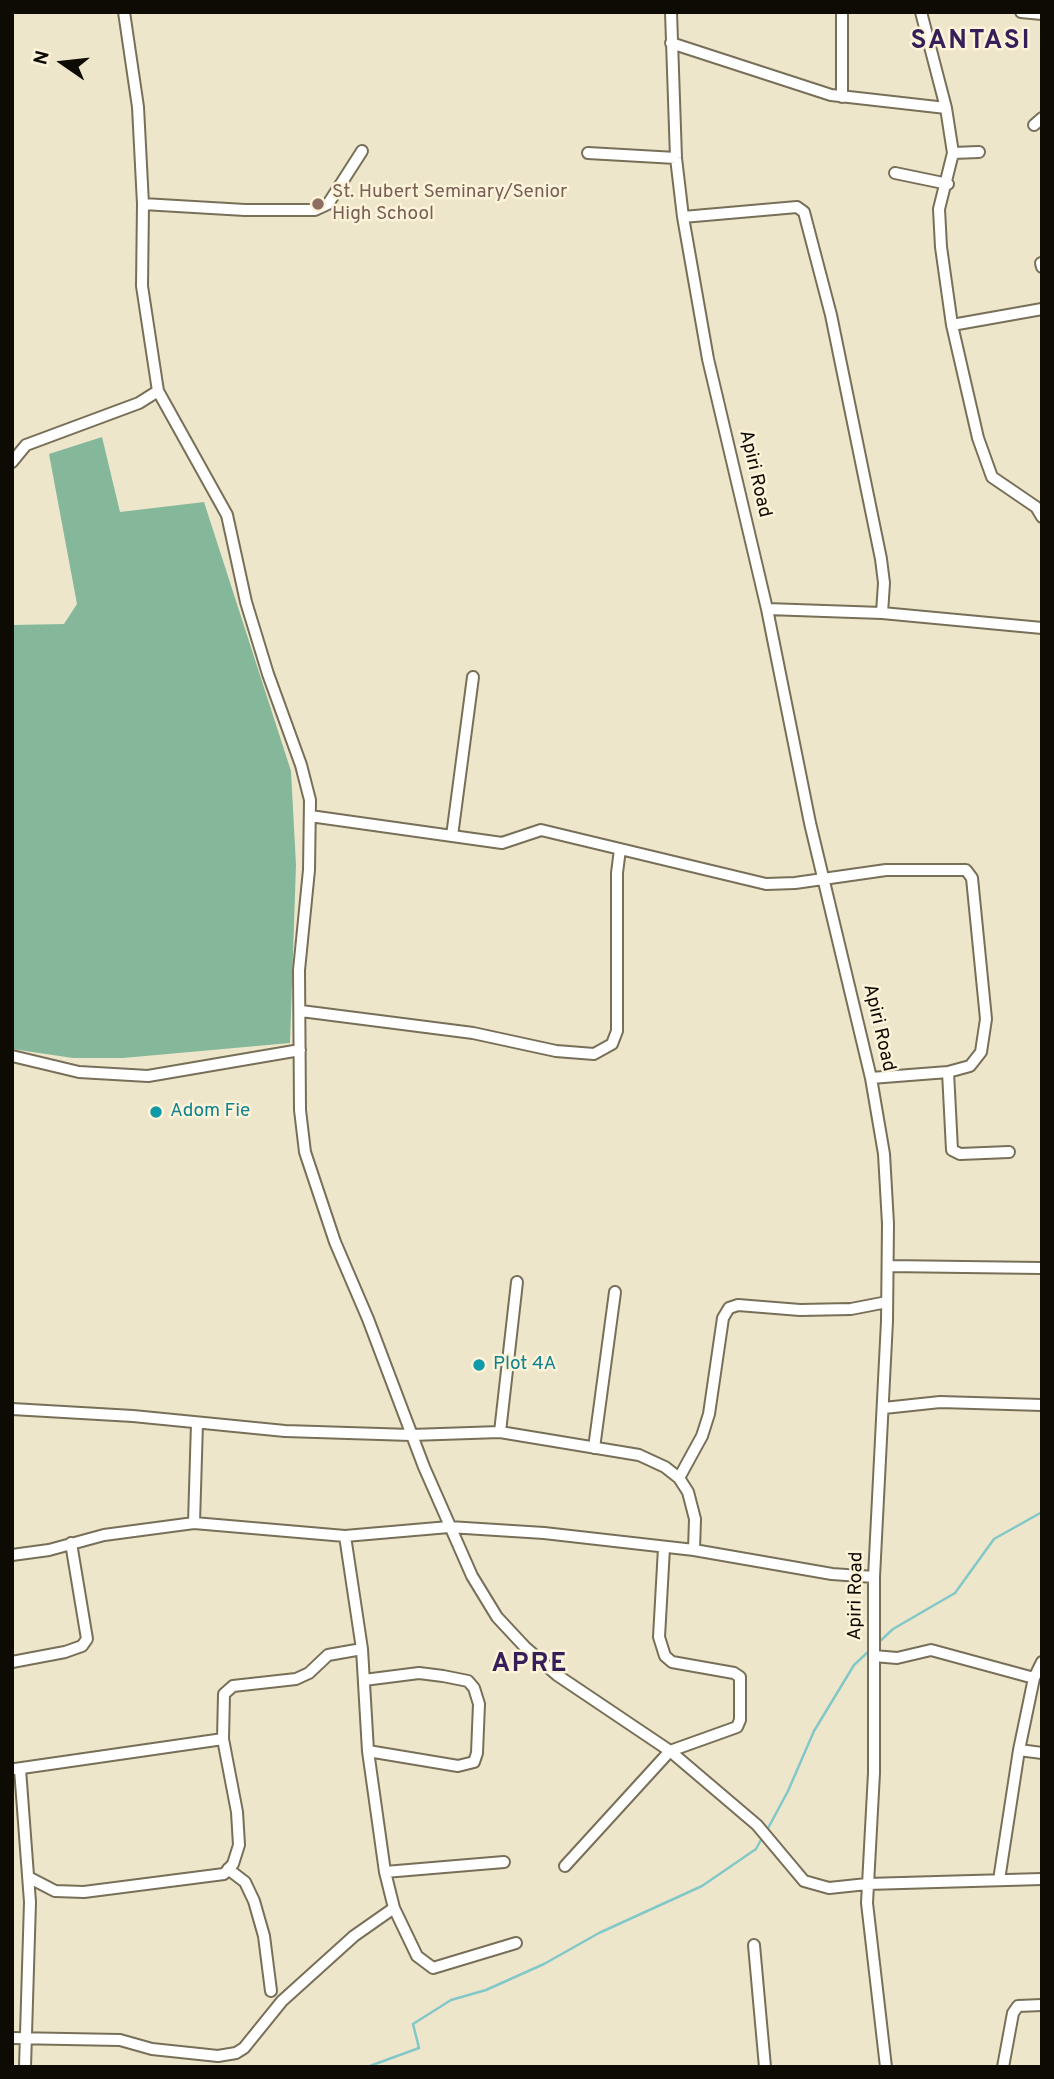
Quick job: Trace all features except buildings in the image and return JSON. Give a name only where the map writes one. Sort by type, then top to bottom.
[{"type":"street","points":[[124,12],[138,107],[143,204],[142,286],[158,391],[227,515],[246,602],[268,674],[301,765],[310,816],[309,870],[299,970],[300,1110],[305,1152],[335,1242],[449,1527],[497,1617],[525,1647],[557,1675],[670,1751],[757,1825],[804,1881],[829,1888],[867,1884],[1042,1879]]},
{"type":"street","name":"Apiri Road","points":[[671,12],[676,158],[683,217],[708,359],[767,609],[810,823],[871,1078],[884,1154],[888,1266],[884,1408],[874,1577],[874,1773],[867,1884],[886,2067]]},
{"type":"street","points":[[842,12],[842,97]]},
{"type":"street","points":[[921,12],[946,108],[953,153],[948,184],[939,209],[939,223],[952,325],[978,438],[992,477],[1036,508],[1042,517]]},
{"type":"street","points":[[1021,12],[1042,14]]},
{"type":"street","points":[[671,43],[842,97],[946,108]]},
{"type":"street","points":[[143,204],[245,210],[315,210],[328,204],[362,151]]},
{"type":"street","points":[[953,153],[979,152]]},
{"type":"street","points":[[588,153],[676,158]]},
{"type":"street","points":[[895,173],[948,184]]},
{"type":"street","points":[[683,217],[797,207],[804,212],[831,314],[881,559],[884,583],[882,613]]},
{"type":"street","points":[[952,325],[1042,309]]},
{"type":"street","points":[[12,462],[26,445],[139,403],[158,391]]},
{"type":"street","points":[[767,609],[882,613],[1042,628]]},
{"type":"street","points":[[452,836],[473,677]]},
{"type":"street","points":[[310,816],[502,843],[541,830],[766,884],[796,883],[886,870],[966,870],[972,878],[986,1019],[981,1052],[974,1063],[948,1072],[871,1078]]},
{"type":"street","points":[[301,1011],[473,1033],[556,1051],[594,1054],[612,1044],[617,1031],[617,873],[620,849]]},
{"type":"street","points":[[12,1056],[79,1072],[148,1076],[300,1051]]},
{"type":"street","points":[[948,1072],[952,1150],[960,1154],[1009,1152]]},
{"type":"street","points":[[888,1266],[1041,1268]]},
{"type":"street","points":[[500,1432],[517,1282]]},
{"type":"street","points":[[594,1448],[615,1292]]},
{"type":"street","points":[[679,1478],[702,1436],[709,1414],[723,1318],[729,1308],[738,1305],[800,1310],[851,1309],[887,1302]]},
{"type":"street","points":[[884,1408],[940,1402],[1042,1405]]},
{"type":"street","points":[[12,1409],[285,1431],[411,1435],[500,1432],[639,1455],[679,1478],[688,1492],[695,1519],[694,1550]]},
{"type":"street","points":[[194,1523],[197,1423]]},
{"type":"street","points":[[12,1555],[49,1550],[143,1528],[194,1523],[345,1536],[449,1527],[544,1533],[694,1550],[832,1574],[874,1577]]},
{"type":"street","points":[[345,1536],[362,1649],[368,1751],[385,1872],[394,1908],[417,1956],[433,1968],[516,1943]]},
{"type":"street","points":[[12,1661],[65,1652],[82,1646],[87,1639],[71,1543]]},
{"type":"street","points":[[565,1866],[670,1751],[737,1727],[740,1677],[734,1673],[672,1662],[665,1656],[659,1637],[664,1548]]},
{"type":"street","points":[[28,1877],[55,1891],[84,1892],[223,1874],[229,1868],[239,1844],[237,1812],[223,1739],[224,1694],[233,1686],[296,1679],[309,1673],[328,1654],[362,1649]]},
{"type":"street","points":[[874,1656],[897,1658],[931,1650],[1034,1678]]},
{"type":"street","points":[[999,1880],[1019,1750],[1034,1678],[1042,1662]]},
{"type":"street","points":[[364,1680],[419,1673],[468,1681],[474,1688],[479,1704],[477,1753],[474,1762],[467,1765],[426,1762],[368,1751]]},
{"type":"street","points":[[25,2067],[28,1877],[16,1769],[223,1739]]},
{"type":"street","points":[[1019,1750],[1042,1753]]},
{"type":"street","points":[[385,1872],[503,1861]]},
{"type":"street","points":[[229,1868],[245,1882],[254,1901],[264,1936],[271,1991]]},
{"type":"street","points":[[12,2038],[120,2040],[180,2053],[218,2056],[236,2053],[244,2048],[282,2001],[354,1936],[394,1908]]},
{"type":"street","points":[[754,1945],[765,2067]]},
{"type":"street","points":[[1003,2067],[1013,2013],[1018,2006],[1042,2005]]},
{"type":"green space","points":[[102,437],[120,512],[204,502],[291,771],[296,865],[290,1043],[123,1058],[73,1058],[12,1049],[12,625],[64,624],[77,604],[49,454]]},
{"type":"waterway","points":[[877,1644],[893,1629],[955,1593],[994,1539],[1042,1512]]},
{"type":"waterway","points":[[766,1832],[788,1791],[814,1731],[854,1665],[869,1651]]},
{"type":"waterway","points":[[367,2067],[419,2048],[413,2024],[451,2000],[486,1990],[544,1964],[599,1933],[702,1886],[756,1849],[762,1838]]},
{"type":"place","name":"St. Hubert Seminary/Senior High School","points":[[318,204]]},
{"type":"place","name":"Adom Fie","points":[[156,1112]]},
{"type":"place","name":"Plot 4A","points":[[479,1365]]},
{"type":"district","name":"SANTASI","points":[[971,43]]},
{"type":"district","name":"APRE","points":[[530,1666]]}]
